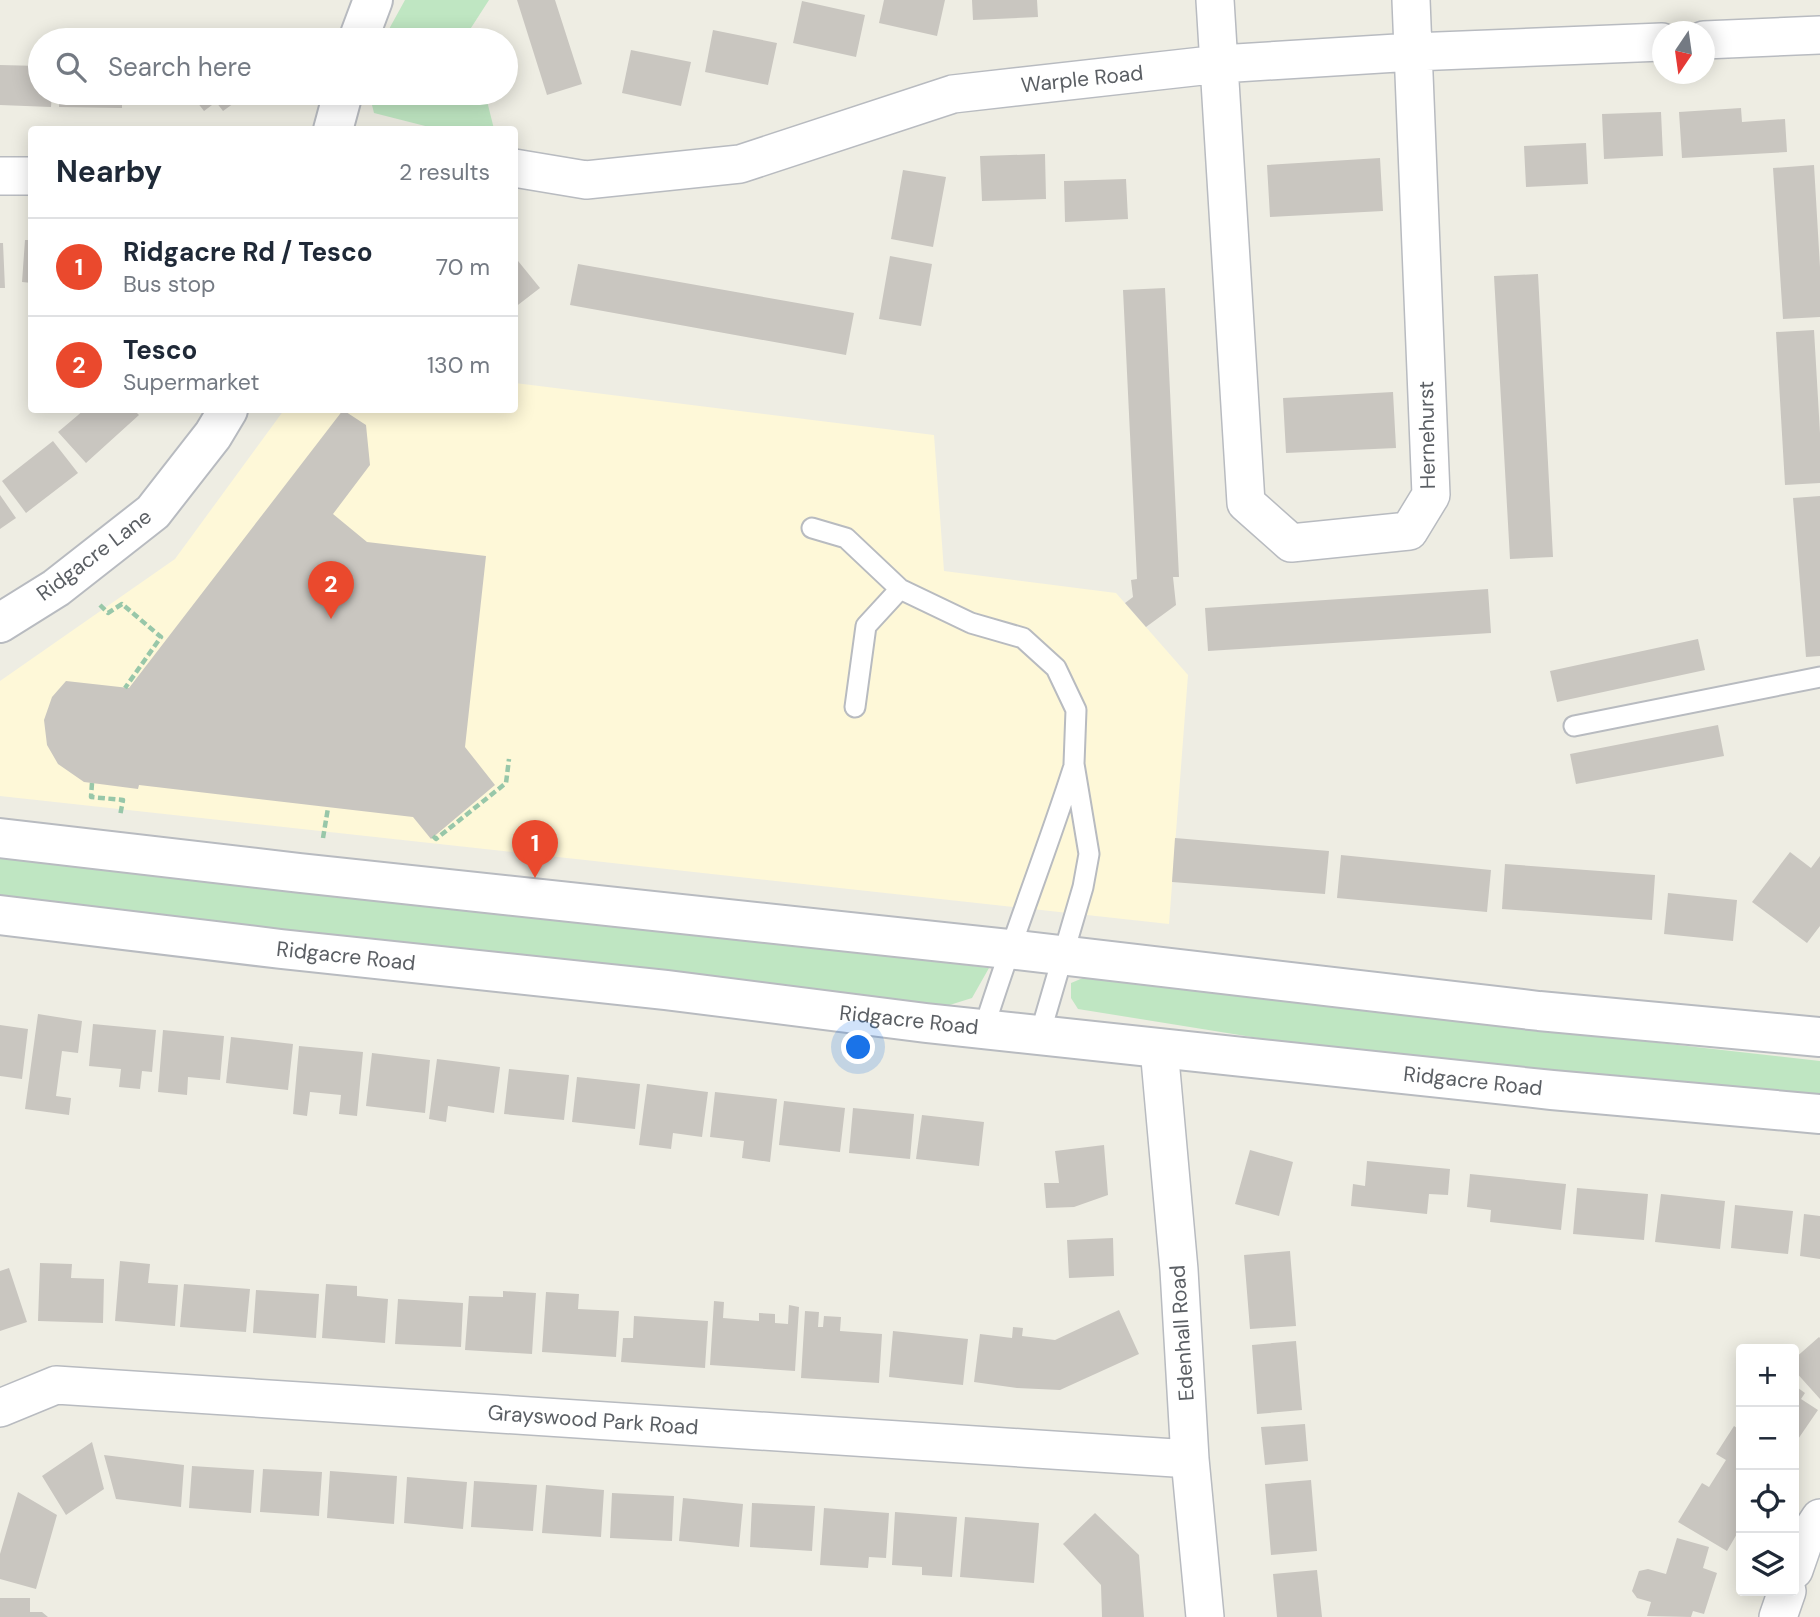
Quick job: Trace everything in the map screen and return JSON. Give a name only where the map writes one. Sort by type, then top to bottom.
[{"type":"street","points":[[362,28],[373,0]]},
{"type":"street","points":[[1215,0],[1220,64]]},
{"type":"street","points":[[1410,0],[1413,52]]},
{"type":"street","points":[[1715,40],[1820,35]]},
{"type":"street","name":"Warple Road","points":[[518,169],[586,180],[740,164],[953,93],[1220,64],[1413,52],[1652,42]]},
{"type":"street","name":"Hernehurst","points":[[1220,64],[1246,503],[1291,543],[1409,531],[1431,495],[1413,52]]},
{"type":"street","points":[[334,126],[340,105]]},
{"type":"street","points":[[0,176],[28,176]]},
{"type":"street","name":"Ridgacre Lane","points":[[0,623],[56,588],[153,512],[213,435],[226,413]]},
{"type":"street","points":[[0,838],[1008,949],[1539,1011],[1820,1037]]},
{"type":"street","name":"Ridgacre Road","points":[[0,915],[1159,1048],[1552,1090],[1820,1114]]},
{"type":"street","name":"Edenhall Road","points":[[1159,1048],[1179,1270],[1190,1459],[1205,1617]]},
{"type":"street","name":"Grayswood Park Road","points":[[0,1408],[56,1385],[1190,1459]]},
{"type":"street","points":[[1799,1554],[1802,1544],[1820,1518]]},
{"type":"street","points":[[1778,1617],[1785,1596]]},
{"type":"lane","points":[[813,528],[846,538],[900,589],[971,623],[1023,638],[1056,668],[1076,710],[1074,764],[1089,855],[1083,887],[1040,1034]]},
{"type":"lane","points":[[855,707],[866,626],[900,589]]},
{"type":"lane","points":[[1574,726],[1820,677]]},
{"type":"lane","points":[[984,1028],[1008,949],[1049,841],[1074,764]]},
{"type":"path","points":[[100,605],[108,613],[122,604],[161,637],[125,688]]},
{"type":"path","points":[[433,836],[436,839],[506,783],[509,759]]},
{"type":"path","points":[[92,783],[91,797],[123,800],[120,816]]},
{"type":"shaded area","points":[[518,383],[934,435],[944,571],[1116,593],[1188,675],[1169,924],[0,796],[0,681],[175,559],[282,413],[518,413]]},
{"type":"green space","points":[[405,0],[489,0],[471,28],[390,28]]},
{"type":"green space","points":[[372,105],[488,105],[493,126],[425,126],[374,113]]},
{"type":"green space","points":[[0,856],[584,918],[989,968],[972,998],[940,1008],[0,898]]},
{"type":"green space","points":[[1083,978],[1820,1061],[1820,1105],[1352,1053],[1078,1009],[1071,998],[1071,983]]},
{"type":"building","points":[[517,0],[555,0],[582,84],[547,95]]},
{"type":"building","points":[[884,0],[945,0],[937,36],[879,23]]},
{"type":"building","points":[[972,0],[1037,0],[1038,17],[973,20]]},
{"type":"building","points":[[802,1],[865,15],[856,57],[793,43]]},
{"type":"building","points":[[713,30],[777,43],[768,85],[705,72]]},
{"type":"building","points":[[631,50],[691,62],[681,106],[622,93]]},
{"type":"building","points":[[0,65],[28,66],[28,105],[51,105],[51,107],[0,105]]},
{"type":"building","points":[[59,105],[122,105],[122,108]]},
{"type":"building","points":[[199,105],[212,105],[204,111]]},
{"type":"building","points":[[218,105],[231,105],[223,111]]},
{"type":"building","points":[[1741,108],[1742,122],[1785,119],[1787,152],[1682,158],[1679,112]]},
{"type":"building","points":[[1661,112],[1663,156],[1604,159],[1602,114]]},
{"type":"building","points":[[1586,143],[1588,184],[1526,187],[1524,146]]},
{"type":"building","points":[[1045,154],[1046,199],[982,201],[980,156]]},
{"type":"building","points":[[1380,158],[1383,211],[1270,217],[1267,165]]},
{"type":"building","points":[[1814,165],[1820,317],[1783,319],[1773,168]]},
{"type":"building","points":[[903,170],[946,177],[933,247],[891,239]]},
{"type":"building","points":[[1126,179],[1128,219],[1065,222],[1064,181]]},
{"type":"building","points":[[25,240],[28,240],[28,283],[22,282]]},
{"type":"building","points":[[0,243],[3,243],[5,288],[0,288]]},
{"type":"building","points":[[890,256],[932,264],[921,326],[879,319]]},
{"type":"building","points":[[518,261],[540,288],[518,305]]},
{"type":"building","points":[[578,264],[854,313],[846,355],[570,305]]},
{"type":"building","points":[[1538,274],[1553,557],[1510,559],[1494,276]]},
{"type":"building","points":[[1165,288],[1179,577],[1173,577],[1176,605],[1146,627],[1125,603],[1133,597],[1131,580],[1137,579],[1123,290]]},
{"type":"building","points":[[1814,330],[1820,483],[1785,485],[1776,332]]},
{"type":"building","points":[[1393,392],[1396,448],[1286,453],[1283,398]]},
{"type":"building","points":[[80,413],[139,415],[86,463],[58,432]]},
{"type":"building","points":[[341,413],[348,413],[366,425],[370,465],[333,514],[367,542],[486,556],[465,747],[495,785],[431,839],[413,817],[139,785],[138,789],[84,782],[58,764],[47,745],[44,720],[52,697],[66,681],[129,688]]},
{"type":"building","points":[[53,441],[78,473],[26,513],[2,481]]},
{"type":"building","points":[[0,495],[16,518],[0,529]]},
{"type":"building","points":[[1820,496],[1820,656],[1806,657],[1793,498]]},
{"type":"building","points":[[1488,589],[1491,633],[1208,651],[1205,608]]},
{"type":"building","points":[[1698,639],[1705,670],[1557,702],[1550,671]]},
{"type":"building","points":[[1718,725],[1724,756],[1576,784],[1570,754]]},
{"type":"building","points":[[1175,838],[1329,851],[1325,894],[1172,882]]},
{"type":"building","points":[[1790,852],[1811,868],[1820,856],[1820,926],[1807,943],[1752,902]]},
{"type":"building","points":[[1341,855],[1491,870],[1487,912],[1337,898]]},
{"type":"building","points":[[1505,864],[1655,875],[1652,920],[1502,909]]},
{"type":"building","points":[[1668,893],[1737,900],[1733,941],[1664,934]]},
{"type":"building","points":[[38,1014],[82,1021],[78,1053],[62,1051],[56,1096],[71,1098],[69,1115],[25,1109]]},
{"type":"building","points":[[93,1024],[156,1030],[152,1072],[142,1071],[140,1089],[119,1087],[121,1069],[89,1066]]},
{"type":"building","points":[[0,1025],[28,1029],[22,1079],[0,1076]]},
{"type":"building","points":[[163,1030],[224,1036],[220,1080],[188,1077],[187,1095],[158,1092]]},
{"type":"building","points":[[231,1037],[293,1044],[288,1090],[226,1083]]},
{"type":"building","points":[[299,1046],[363,1052],[357,1116],[339,1114],[341,1095],[310,1092],[307,1116],[293,1114]]},
{"type":"building","points":[[372,1053],[430,1060],[425,1113],[366,1106]]},
{"type":"building","points":[[437,1059],[500,1067],[494,1113],[448,1106],[446,1122],[429,1119]]},
{"type":"building","points":[[509,1069],[569,1075],[564,1120],[504,1114]]},
{"type":"building","points":[[577,1077],[640,1084],[635,1129],[572,1122]]},
{"type":"building","points":[[647,1084],[708,1092],[702,1137],[673,1133],[671,1149],[639,1145]]},
{"type":"building","points":[[715,1092],[777,1099],[770,1162],[742,1158],[744,1141],[710,1137]]},
{"type":"building","points":[[784,1101],[845,1108],[840,1152],[779,1145]]},
{"type":"building","points":[[853,1108],[914,1114],[910,1159],[849,1153]]},
{"type":"building","points":[[922,1115],[984,1122],[979,1166],[916,1159]]},
{"type":"building","points":[[1104,1145],[1108,1195],[1074,1207],[1046,1208],[1044,1183],[1059,1183],[1055,1151]]},
{"type":"building","points":[[1250,1150],[1293,1162],[1279,1216],[1235,1204]]},
{"type":"building","points":[[1367,1161],[1450,1169],[1448,1195],[1429,1194],[1427,1214],[1351,1206],[1353,1184],[1365,1186]]},
{"type":"building","points":[[1470,1174],[1566,1184],[1561,1230],[1490,1222],[1491,1210],[1467,1207]]},
{"type":"building","points":[[1577,1188],[1648,1194],[1644,1240],[1573,1234]]},
{"type":"building","points":[[1661,1194],[1725,1201],[1720,1249],[1655,1242]]},
{"type":"building","points":[[1735,1205],[1793,1211],[1788,1254],[1731,1248]]},
{"type":"building","points":[[1804,1214],[1820,1216],[1820,1259],[1800,1256]]},
{"type":"building","points":[[1113,1238],[1114,1276],[1069,1278],[1067,1240]]},
{"type":"building","points":[[1290,1251],[1296,1326],[1250,1329],[1244,1255]]},
{"type":"building","points":[[120,1261],[150,1264],[148,1283],[178,1285],[175,1326],[115,1321]]},
{"type":"building","points":[[40,1263],[72,1264],[71,1278],[104,1279],[103,1323],[38,1321]]},
{"type":"building","points":[[9,1268],[27,1322],[0,1331],[0,1271]]},
{"type":"building","points":[[184,1284],[250,1289],[246,1332],[180,1327]]},
{"type":"building","points":[[326,1284],[357,1286],[357,1296],[388,1299],[385,1343],[322,1338]]},
{"type":"building","points":[[256,1290],[319,1294],[316,1338],[253,1333]]},
{"type":"building","points":[[503,1291],[536,1293],[532,1354],[465,1350],[469,1296],[503,1297]]},
{"type":"building","points":[[546,1292],[579,1294],[578,1309],[619,1311],[616,1357],[542,1352]]},
{"type":"building","points":[[398,1299],[463,1303],[461,1347],[395,1344]]},
{"type":"building","points":[[714,1301],[724,1302],[723,1318],[759,1321],[759,1313],[775,1314],[775,1323],[788,1324],[789,1305],[799,1307],[795,1371],[710,1365]]},
{"type":"building","points":[[1119,1310],[1139,1354],[1060,1390],[974,1382],[980,1334],[1012,1338],[1013,1327],[1023,1328],[1022,1336],[1055,1340]]},
{"type":"building","points":[[805,1311],[819,1312],[818,1327],[823,1327],[824,1316],[841,1317],[840,1331],[882,1334],[879,1383],[801,1378]]},
{"type":"building","points":[[634,1316],[708,1321],[705,1368],[621,1362],[623,1338],[633,1338]]},
{"type":"building","points":[[893,1331],[968,1339],[963,1385],[889,1377]]},
{"type":"building","points":[[1820,1338],[1820,1399],[1799,1376],[1799,1355]]},
{"type":"building","points":[[1296,1341],[1302,1410],[1257,1414],[1252,1345]]},
{"type":"building","points":[[1799,1389],[1805,1393],[1801,1399],[1818,1410],[1799,1438]]},
{"type":"building","points":[[1305,1424],[1308,1461],[1265,1465],[1261,1427]]},
{"type":"building","points":[[1734,1426],[1736,1536],[1727,1551],[1678,1522],[1702,1483],[1709,1487],[1726,1460],[1716,1454]]},
{"type":"building","points":[[92,1442],[104,1489],[66,1515],[42,1476]]},
{"type":"building","points":[[104,1455],[184,1465],[181,1507],[116,1499]]},
{"type":"building","points":[[192,1466],[254,1470],[251,1513],[189,1508]]},
{"type":"building","points":[[263,1469],[322,1472],[319,1516],[260,1512]]},
{"type":"building","points":[[330,1471],[397,1476],[394,1524],[327,1518]]},
{"type":"building","points":[[407,1477],[467,1482],[463,1529],[404,1523]]},
{"type":"building","points":[[1311,1480],[1317,1551],[1271,1555],[1265,1484]]},
{"type":"building","points":[[474,1481],[537,1485],[533,1531],[471,1527]]},
{"type":"building","points":[[546,1485],[604,1490],[601,1537],[542,1533]]},
{"type":"building","points":[[18,1492],[57,1515],[36,1589],[0,1579],[0,1554]]},
{"type":"building","points":[[612,1493],[674,1496],[672,1541],[610,1538]]},
{"type":"building","points":[[683,1498],[743,1504],[739,1547],[679,1541]]},
{"type":"building","points":[[752,1503],[815,1506],[812,1551],[750,1547]]},
{"type":"building","points":[[824,1508],[889,1513],[886,1558],[869,1557],[868,1568],[820,1565]]},
{"type":"building","points":[[895,1512],[957,1517],[952,1577],[922,1575],[922,1567],[892,1565]]},
{"type":"building","points":[[1095,1513],[1139,1555],[1144,1617],[1102,1617],[1101,1585],[1063,1544]]},
{"type":"building","points":[[965,1517],[1039,1523],[1034,1583],[960,1577]]},
{"type":"building","points":[[1677,1538],[1709,1547],[1703,1568],[1717,1573],[1704,1614],[1693,1611],[1691,1617],[1647,1616],[1651,1602],[1637,1598],[1632,1591],[1639,1571],[1648,1569],[1666,1574]]},
{"type":"building","points":[[1317,1570],[1322,1617],[1277,1617],[1273,1574]]},
{"type":"building","points":[[0,1598],[30,1598],[30,1612],[42,1612],[48,1617],[0,1617]]},
{"type":"place","name":"Tesco","points":[[331,619]]},
{"type":"place","name":"Ridgacre Rd / Tesco","points":[[535,878]]}]
